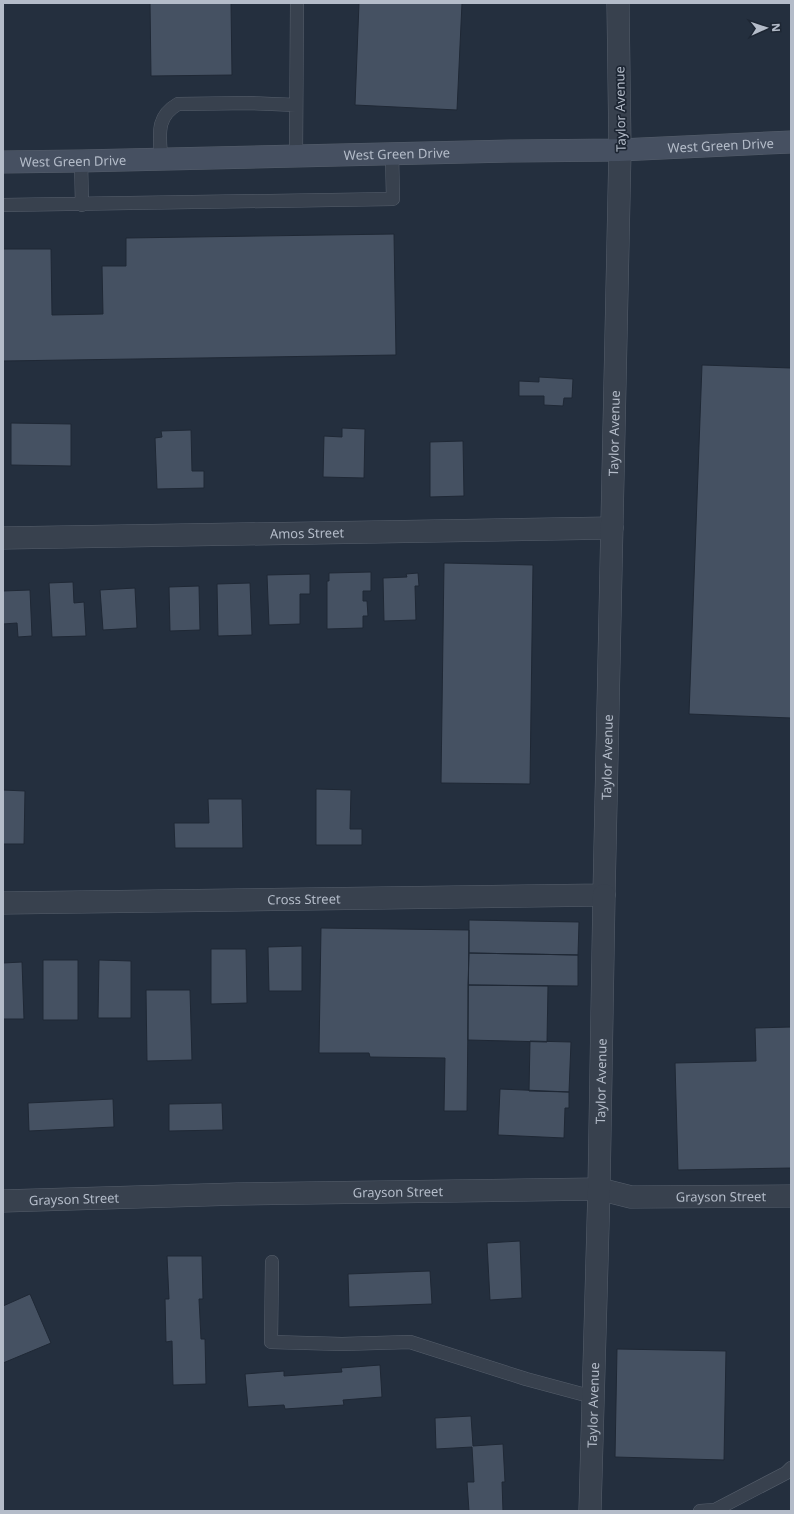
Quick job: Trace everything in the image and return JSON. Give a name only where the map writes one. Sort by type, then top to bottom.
[{"type":"main road","name":"West Green Drive","points":[[3,162],[620,150],[791,142]]},
{"type":"street","name":"Taylor Avenue","points":[[590,1511],[599,1189],[620,150],[618,3]]},
{"type":"street","name":"Amos Street","points":[[3,538],[612,528]]},
{"type":"street","name":"Cross Street","points":[[3,903],[604,895]]},
{"type":"street","name":"Grayson Street","points":[[3,1201],[237,1194],[599,1189],[631,1197],[791,1196]]},
{"type":"lane","points":[[296,156],[297,3]]},
{"type":"lane","points":[[161,158],[160,131],[163,118],[169,109],[178,104],[251,103],[296,105]]},
{"type":"lane","points":[[3,205],[393,199],[392,154]]},
{"type":"lane","points":[[81,161],[82,204]]},
{"type":"lane","points":[[272,1262],[271,1342],[342,1344],[410,1342],[526,1379],[594,1397]]},
{"type":"lane","points":[[700,1511],[715,1510],[786,1473],[791,1468]]},
{"type":"building","points":[[150,3],[231,3],[232,75],[151,76]]},
{"type":"building","points":[[359,3],[462,3],[457,110],[355,105]]},
{"type":"building","points":[[394,234],[396,355],[3,361],[3,249],[51,249],[52,315],[103,314],[102,266],[126,266],[126,238]]},
{"type":"building","points":[[702,365],[791,368],[791,718],[689,714]]},
{"type":"building","points":[[539,377],[573,379],[572,398],[564,398],[563,406],[544,405],[544,396],[519,396],[519,381],[539,382]]},
{"type":"building","points":[[11,423],[71,424],[71,466],[11,465]]},
{"type":"building","points":[[342,428],[365,429],[364,478],[323,477],[324,436],[342,437]]},
{"type":"building","points":[[191,430],[192,471],[204,471],[204,488],[157,489],[155,438],[162,437],[161,431]]},
{"type":"building","points":[[463,441],[464,496],[430,497],[430,442]]},
{"type":"building","points":[[444,563],[533,565],[530,784],[441,783]]},
{"type":"building","points":[[371,572],[371,591],[363,591],[363,601],[367,601],[368,616],[363,616],[363,628],[327,629],[327,581],[329,581],[329,573]]},
{"type":"building","points":[[418,573],[419,586],[415,586],[416,620],[384,621],[383,578],[407,577],[406,574]]},
{"type":"building","points":[[310,574],[310,594],[300,594],[300,624],[269,625],[267,575]]},
{"type":"building","points":[[73,582],[74,603],[84,602],[86,636],[52,637],[49,583]]},
{"type":"building","points":[[250,583],[252,635],[218,636],[217,584]]},
{"type":"building","points":[[199,586],[200,630],[170,631],[169,587]]},
{"type":"building","points":[[135,588],[137,628],[103,630],[100,590]]},
{"type":"building","points":[[30,590],[32,636],[18,637],[17,623],[3,624],[3,591]]},
{"type":"building","points":[[316,789],[351,790],[350,829],[362,829],[362,845],[316,845]]},
{"type":"building","points":[[3,790],[25,791],[24,844],[3,844]]},
{"type":"building","points":[[208,799],[242,799],[243,848],[175,848],[174,823],[209,823]]},
{"type":"building","points":[[469,920],[579,922],[578,955],[469,953]]},
{"type":"building","points":[[321,928],[469,930],[467,1111],[444,1111],[445,1058],[370,1057],[369,1053],[319,1053]]},
{"type":"building","points":[[302,946],[302,991],[269,991],[268,947]]},
{"type":"building","points":[[211,949],[246,949],[247,1003],[211,1004]]},
{"type":"building","points":[[469,953],[578,955],[578,986],[468,985]]},
{"type":"building","points":[[43,960],[78,960],[78,1020],[43,1020]]},
{"type":"building","points":[[99,960],[131,961],[131,1018],[98,1018]]},
{"type":"building","points":[[22,962],[24,1019],[3,1019],[3,963]]},
{"type":"building","points":[[468,985],[548,986],[547,1042],[468,1040]]},
{"type":"building","points":[[146,990],[190,990],[192,1060],[147,1061]]},
{"type":"building","points":[[791,1027],[791,1168],[678,1170],[675,1063],[756,1061],[755,1028]]},
{"type":"building","points":[[530,1041],[571,1042],[569,1092],[529,1091]]},
{"type":"building","points":[[500,1089],[569,1092],[569,1108],[565,1108],[564,1138],[498,1135]]},
{"type":"building","points":[[113,1099],[114,1127],[29,1131],[28,1103]]},
{"type":"building","points":[[222,1103],[223,1130],[169,1131],[169,1104]]},
{"type":"building","points":[[520,1241],[522,1298],[490,1300],[487,1243]]},
{"type":"building","points":[[167,1256],[202,1256],[203,1299],[199,1299],[201,1339],[205,1339],[206,1384],[173,1385],[172,1341],[166,1342],[165,1299],[169,1299]]},
{"type":"building","points":[[430,1271],[432,1304],[349,1307],[348,1274]]},
{"type":"building","points":[[30,1294],[51,1343],[3,1363],[3,1306]]},
{"type":"building","points":[[617,1349],[726,1351],[724,1460],[615,1457]]},
{"type":"building","points":[[380,1365],[382,1397],[343,1400],[344,1405],[285,1409],[284,1405],[248,1407],[245,1374],[284,1371],[284,1376],[342,1372],[341,1368]]},
{"type":"building","points":[[471,1416],[473,1446],[503,1444],[505,1482],[502,1482],[503,1511],[469,1511],[467,1482],[474,1482],[472,1447],[436,1449],[435,1418]]}]
